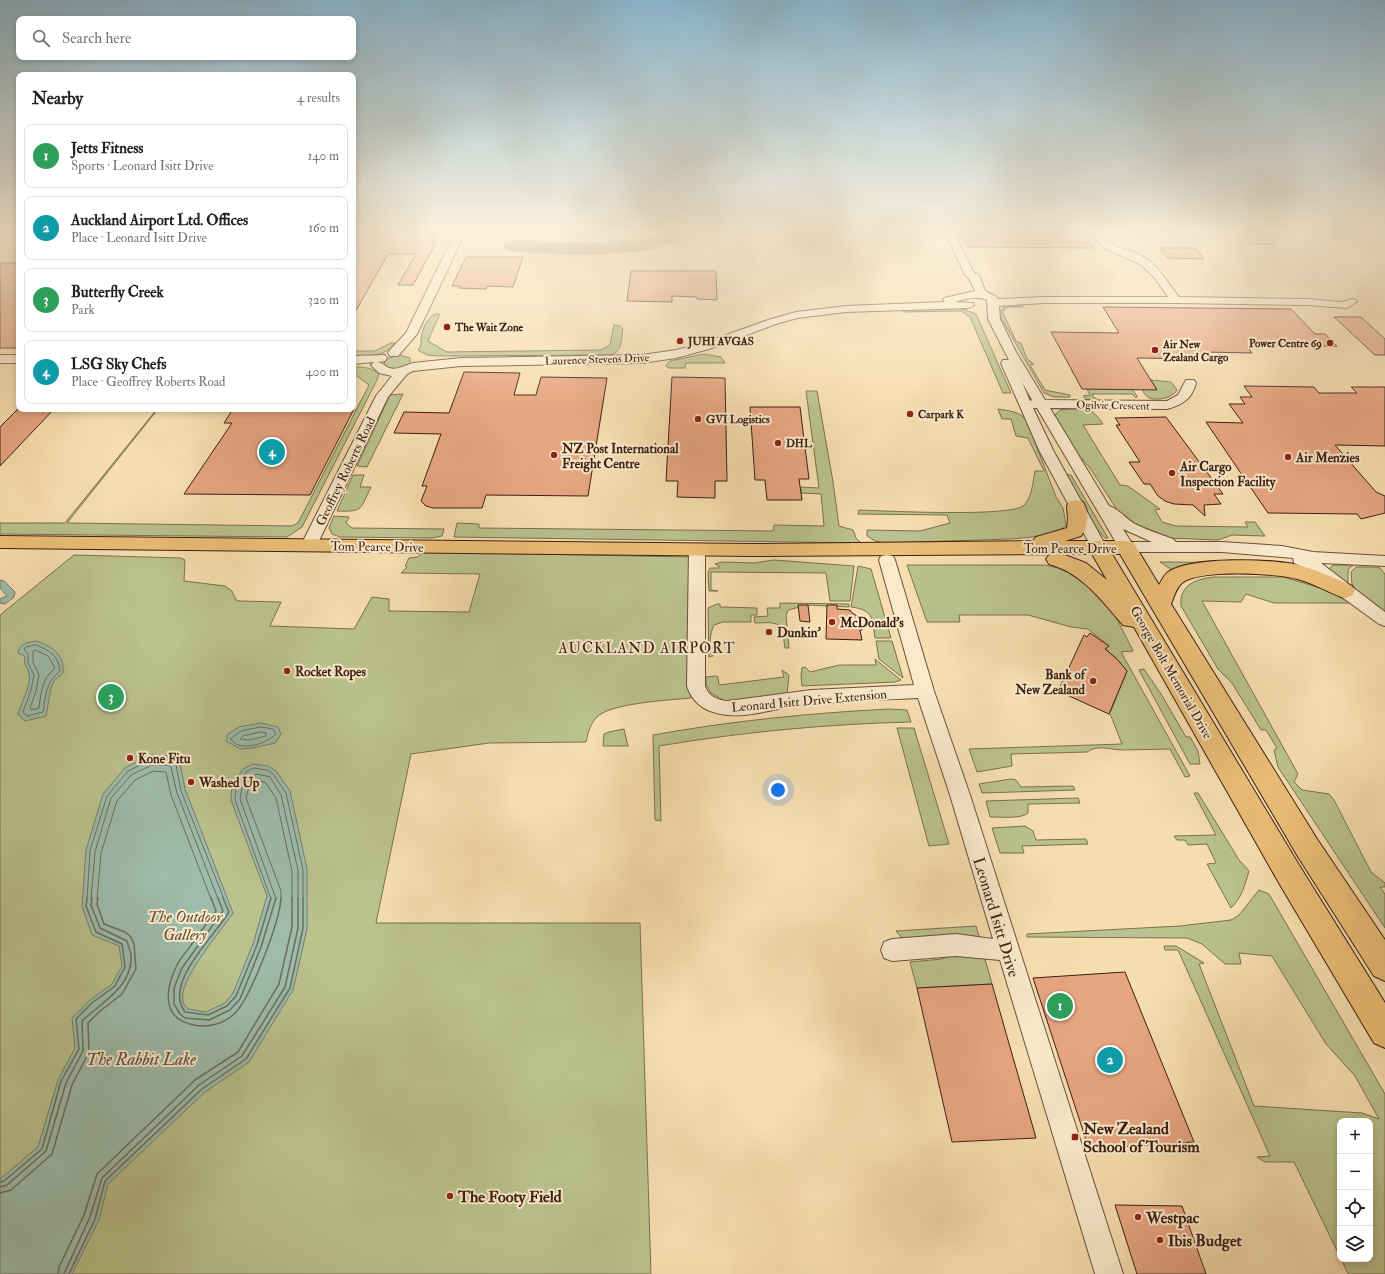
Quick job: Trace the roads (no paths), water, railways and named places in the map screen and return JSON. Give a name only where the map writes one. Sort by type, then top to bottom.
[{"type":"main road","points":[[1007,548],[1042,542],[1074,532],[1078,528],[1076,506]]},
{"type":"main road","name":"Tom Pearce Drive","points":[[0,542],[753,550],[1007,548],[1129,553]]},
{"type":"main road","name":"Tom Pearce Drive","points":[[753,550],[887,560],[1056,559],[1102,553]]},
{"type":"main road","name":"George Bolt Memorial Drive","points":[[1102,553],[1202,722],[1289,874],[1385,1032]]},
{"type":"main road","name":"George Bolt Memorial Drive","points":[[1129,553],[1298,833],[1385,966]]},
{"type":"main road","points":[[1056,559],[1072,563],[1088,574],[1159,651]]},
{"type":"main road","points":[[1161,604],[1168,587],[1176,577],[1190,570],[1207,568],[1289,570],[1318,578],[1345,591]]},
{"type":"street","points":[[381,365],[411,334],[432,290]]},
{"type":"street","points":[[970,290],[971,304]]},
{"type":"street","name":"George Bolt Memorial Drive","points":[[981,290],[989,300],[994,319],[1003,339],[1129,553]]},
{"type":"street","points":[[1168,290],[1176,300]]},
{"type":"street","name":"Laurence Stevens Drive","points":[[411,359],[460,362],[642,359],[676,354],[720,343],[772,322],[796,315],[846,309],[865,310],[934,305],[971,304],[981,307],[989,300],[1176,300],[1306,302],[1342,305],[1347,305],[1352,302]]},
{"type":"street","name":"George Bolt Memorial Drive","points":[[971,304],[986,316],[991,325],[1024,404],[1046,450],[1102,553]]},
{"type":"street","points":[[411,334],[411,359]]},
{"type":"street","points":[[394,353],[411,359]]},
{"type":"street","points":[[0,358],[16,359]]},
{"type":"street","points":[[356,363],[381,365],[411,359]]},
{"type":"street","name":"Geoffrey Roberts Road","points":[[309,545],[382,396],[411,359]]},
{"type":"street","points":[[356,361],[381,365]]},
{"type":"street","name":"Geoffrey Roberts Road","points":[[381,365],[382,396]]},
{"type":"street","name":"Ogilvie Crescent","points":[[1024,404],[1167,405],[1182,400],[1188,392],[1190,383]]},
{"type":"street","points":[[1095,497],[1118,520],[1130,528],[1144,534],[1187,547]]},
{"type":"street","name":"Tom Pearce Drive","points":[[1129,553],[1187,547],[1282,551],[1313,557],[1385,561]]},
{"type":"street","points":[[1282,551],[1300,548],[1385,550]]},
{"type":"street","name":"Leonard Isitt Drive Extension","points":[[697,549],[696,686],[700,695],[708,703],[713,706],[728,708],[796,699],[925,691]]},
{"type":"street","points":[[1282,551],[1318,568],[1345,591],[1385,620]]},
{"type":"street","name":"Leonard Isitt Drive","points":[[887,560],[925,691],[955,780],[1109,1274]]},
{"type":"street","points":[[892,950],[956,945],[996,950],[1007,948]]},
{"type":"water","points":[[0,580],[4,581],[15,592],[14,597],[5,604],[0,603],[0,599],[7,596],[0,588]]},
{"type":"water","points":[[36,641],[47,645],[56,652],[62,661],[63,673],[54,681],[51,688],[46,716],[25,721],[18,714],[28,688],[30,678],[25,664],[25,656],[18,653],[22,645]]},
{"type":"water","points":[[261,723],[278,727],[281,734],[275,743],[253,748],[240,749],[226,741],[228,734],[239,727]]},
{"type":"water","name":"The Rabbit Lake","points":[[150,755],[173,756],[180,763],[185,789],[233,913],[193,969],[187,981],[183,992],[183,1001],[188,1009],[206,1012],[225,1003],[233,993],[253,944],[267,896],[231,800],[232,785],[243,769],[253,764],[268,766],[276,771],[290,791],[307,869],[307,929],[293,990],[249,1062],[205,1092],[108,1184],[99,1220],[72,1274],[0,1274],[0,1179],[38,1147],[58,1080],[75,1048],[72,1018],[90,1000],[112,984],[122,966],[119,946],[92,935],[82,906],[86,850],[103,794],[125,768]]},
{"type":"place","name":"The Wait Zone","points":[[447,327]]},
{"type":"place","name":"JUHI AVGAS","points":[[680,341]]},
{"type":"place","name":"Power Centre 69","points":[[1330,343]]},
{"type":"place","name":"Air New Zealand Cargo","points":[[1155,350]]},
{"type":"place","name":"Carpark K","points":[[910,414]]},
{"type":"place","name":"GVI Logistics","points":[[698,419]]},
{"type":"place","name":"DHL","points":[[778,443]]},
{"type":"place","name":"LSG Sky Chefs","points":[[272,452]]},
{"type":"place","name":"NZ Post International Freight Centre","points":[[554,455]]},
{"type":"place","name":"Air Menzies","points":[[1288,457]]},
{"type":"place","name":"Air Cargo Inspection Facility","points":[[1172,473]]},
{"type":"place","name":"McDonald's","points":[[832,622]]},
{"type":"place","name":"Dunkin'","points":[[769,632]]},
{"type":"place","name":"Rocket Ropes","points":[[287,671]]},
{"type":"place","name":"Bank of New Zealand","points":[[1093,681]]},
{"type":"place","name":"Butterfly Creek","points":[[111,697]]},
{"type":"place","name":"Kone Fitu","points":[[130,758]]},
{"type":"place","name":"Washed Up","points":[[191,782]]},
{"type":"place","name":"Jetts Fitness","points":[[1060,1006]]},
{"type":"place","name":"Auckland Airport Ltd. Offices","points":[[1110,1060]]},
{"type":"place","name":"New Zealand School of Tourism","points":[[1075,1137]]},
{"type":"place","name":"The Footy Field","points":[[450,1196]]},
{"type":"place","name":"Westpac","points":[[1138,1217]]},
{"type":"place","name":"Ibis Budget","points":[[1160,1240]]},
{"type":"district","name":"AUCKLAND AIRPORT","points":[[647,648]]},
{"type":"park label","name":"The Outdoor Gallery","points":[[185,925]]}]
